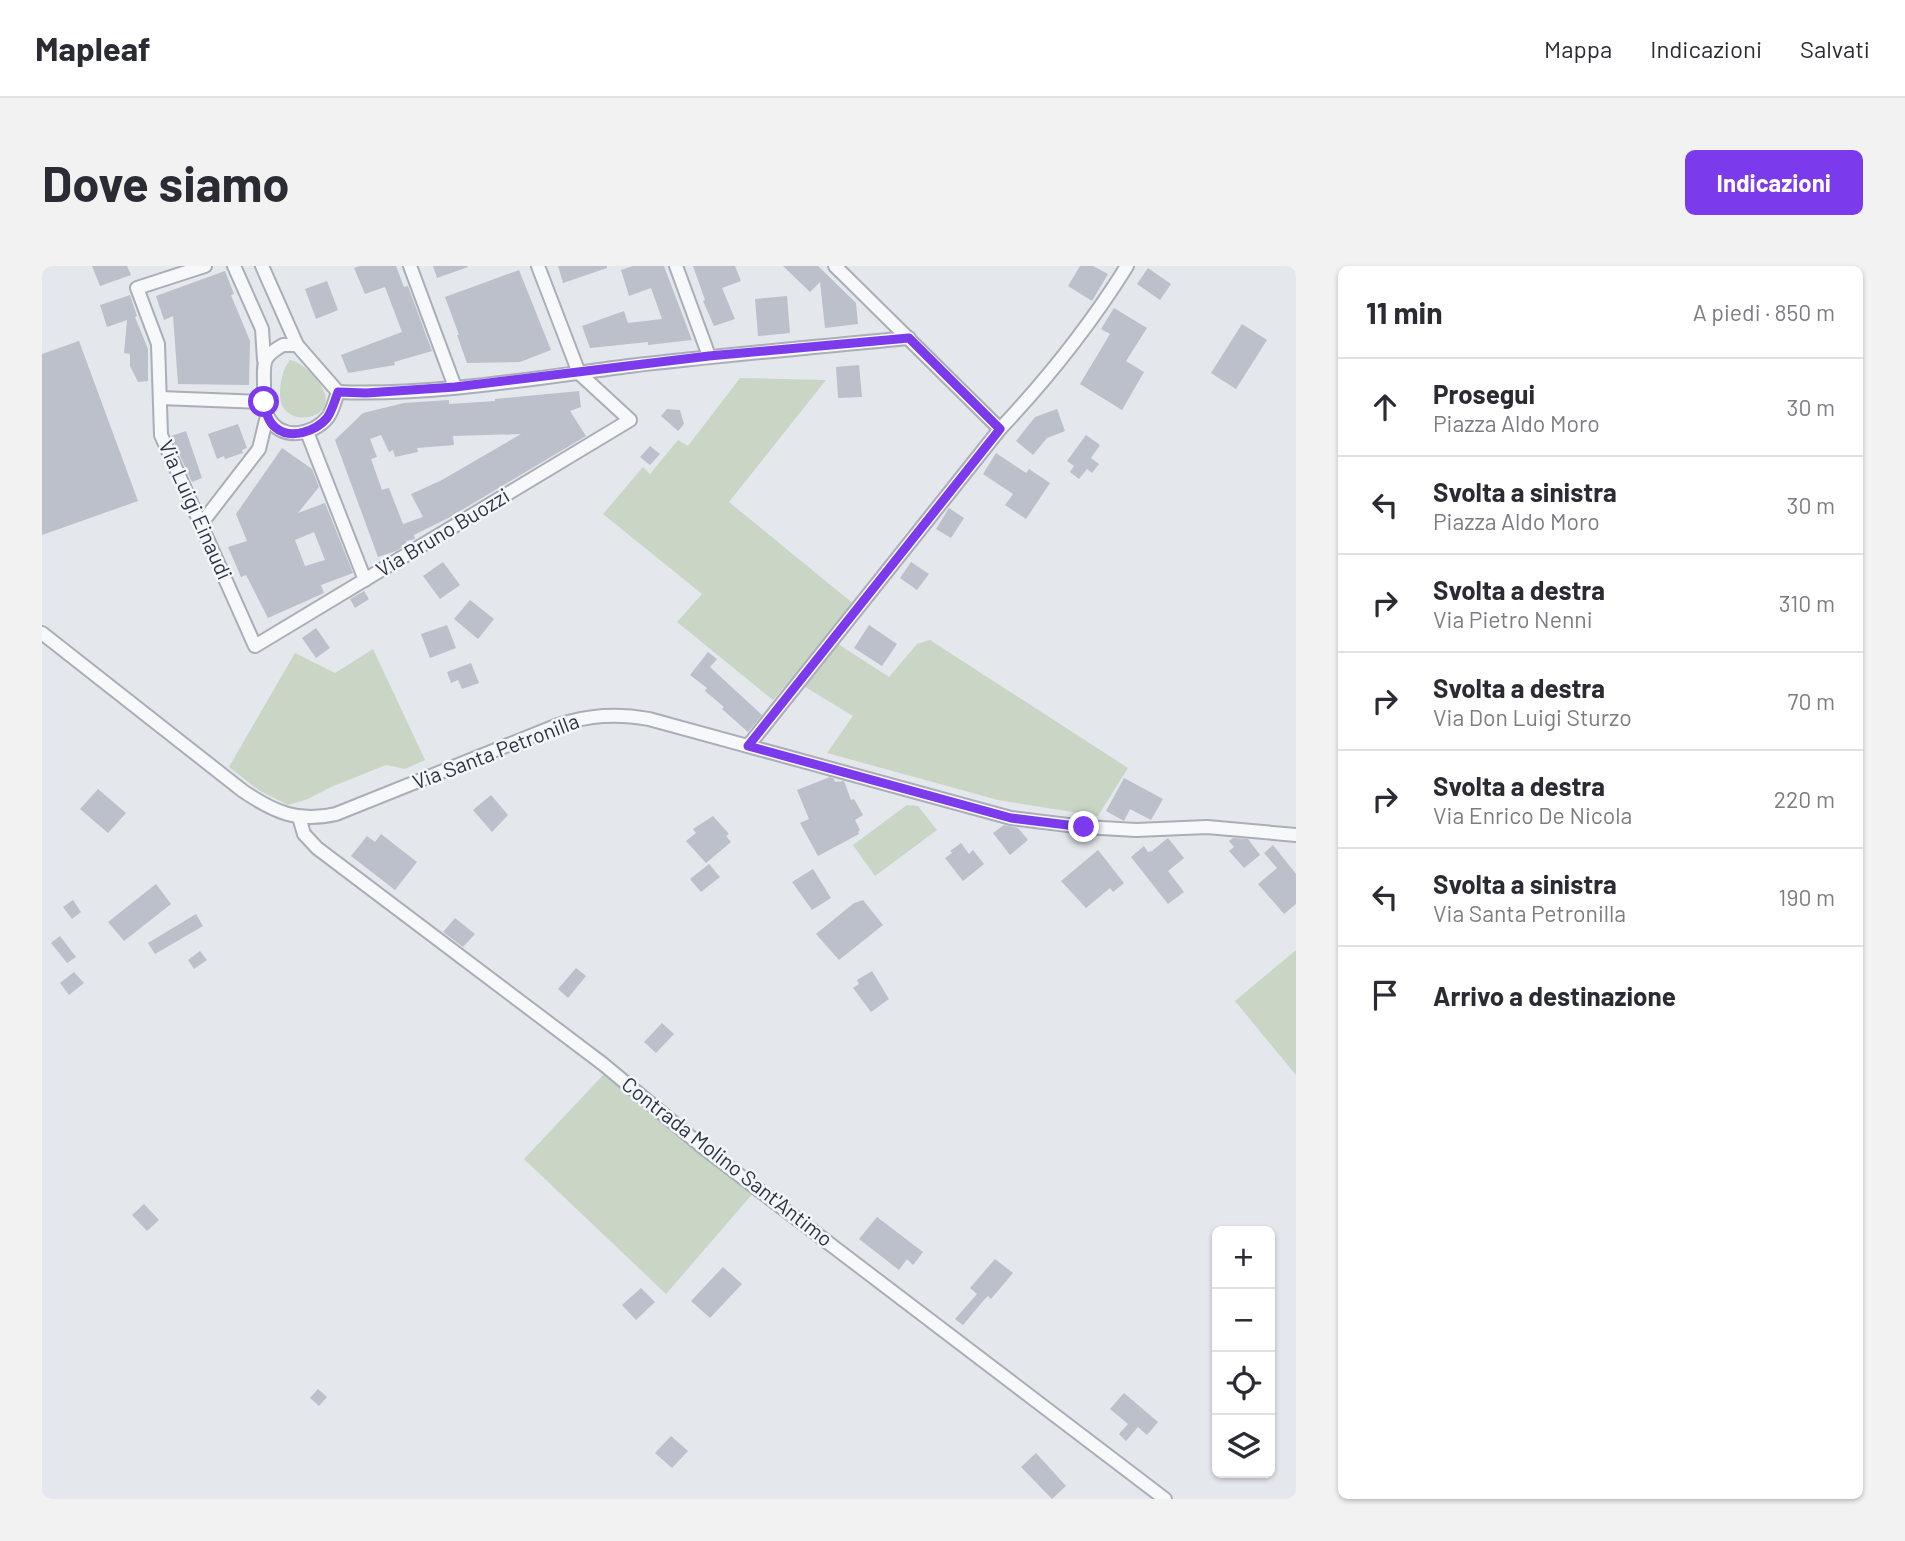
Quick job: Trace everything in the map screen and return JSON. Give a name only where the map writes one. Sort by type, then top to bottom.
[{"type":"street","name":"Via Luigi Einaudi","points":[[205,266],[137,288],[158,345],[161,435],[255,646]]},
{"type":"street","points":[[234,266],[262,329],[264,402],[267,416],[275,427],[284,432],[307,432],[320,425],[329,416],[338,392]]},
{"type":"street","points":[[262,266],[297,345],[338,392],[366,393],[455,387],[709,356],[909,338]]},
{"type":"street","points":[[410,266],[455,387]]},
{"type":"street","points":[[538,266],[579,373]]},
{"type":"street","points":[[676,266],[709,356]]},
{"type":"street","points":[[835,266],[1000,429]]},
{"type":"street","points":[[748,746],[1000,429],[1040,387],[1075,344],[1127,266]]},
{"type":"street","points":[[264,360],[271,351],[283,345],[297,345]]},
{"type":"street","name":"Via Bruno Buozzi","points":[[255,646],[630,420],[579,373]]},
{"type":"street","points":[[159,398],[264,402]]},
{"type":"street","points":[[201,524],[259,449],[267,416]]},
{"type":"street","points":[[307,432],[365,580]]},
{"type":"street","name":"Via Santa Petronilla","points":[[42,633],[243,791],[264,805],[299,817],[318,818],[336,814],[558,725],[584,717],[608,714],[627,715],[1033,822],[1136,830],[1207,827],[1296,835]]},
{"type":"street","name":"Contrada Molino Sant'Antimo","points":[[299,817],[304,834],[317,848],[603,1064],[705,1149],[1165,1499]]},
{"type":"green space","points":[[290,360],[307,370],[325,393],[325,404],[320,412],[312,416],[291,415],[283,408],[281,382]]},
{"type":"green space","points":[[740,378],[826,380],[729,502],[855,605],[773,700],[677,622],[702,594],[603,514],[643,467],[650,474],[678,440],[688,446]]},
{"type":"green space","points":[[930,640],[1128,768],[1098,816],[998,800],[827,753],[853,716],[802,685],[838,644],[889,677],[917,644]]},
{"type":"green space","points":[[373,649],[425,760],[405,769],[386,765],[288,805],[260,791],[229,767],[295,653],[335,673]]},
{"type":"green space","points":[[907,805],[918,806],[937,830],[875,876],[853,845]]},
{"type":"green space","points":[[1296,950],[1296,1075],[1235,1001]]},
{"type":"green space","points":[[607,1071],[755,1191],[666,1294],[524,1159]]},
{"type":"building","points":[[92,266],[127,266],[131,275],[100,286]]},
{"type":"building","points":[[396,266],[404,287],[408,286],[432,351],[394,362],[395,365],[348,373],[341,355],[402,332],[385,287],[365,294],[354,268]]},
{"type":"building","points":[[433,266],[467,266],[468,267],[437,278]]},
{"type":"building","points":[[558,266],[607,266],[607,268],[563,283]]},
{"type":"building","points":[[633,266],[664,266],[692,340],[590,348],[582,326],[624,311],[628,323],[662,319],[651,288],[629,296],[621,270]]},
{"type":"building","points":[[693,266],[735,266],[741,281],[722,288],[735,319],[714,326],[703,301],[705,300]]},
{"type":"building","points":[[783,266],[818,266],[856,303],[858,324],[825,328],[820,282],[810,292]]},
{"type":"building","points":[[1080,266],[1093,266],[1108,274],[1092,301],[1068,286]]},
{"type":"building","points":[[1148,268],[1171,284],[1160,300],[1137,284]]},
{"type":"building","points":[[519,270],[551,350],[520,362],[467,363],[445,297]]},
{"type":"building","points":[[225,271],[234,294],[231,295],[250,341],[249,385],[178,384],[173,316],[164,320],[156,296]]},
{"type":"building","points":[[327,281],[338,310],[316,319],[305,289]]},
{"type":"building","points":[[130,295],[137,316],[135,317],[148,349],[148,381],[138,382],[130,366],[130,354],[124,353],[127,320],[107,327],[100,305]]},
{"type":"building","points":[[787,296],[790,333],[758,336],[755,299]]},
{"type":"building","points":[[1114,308],[1147,328],[1126,361],[1144,372],[1122,410],[1080,384],[1110,334],[1101,329]]},
{"type":"building","points":[[1242,324],[1267,340],[1236,389],[1211,373]]},
{"type":"building","points":[[79,341],[138,501],[42,535],[42,354]]},
{"type":"building","points":[[859,365],[862,397],[838,398],[836,367]]},
{"type":"building","points":[[579,391],[581,407],[570,411],[586,436],[450,517],[414,535],[415,539],[406,541],[407,544],[396,551],[378,557],[335,440],[363,413],[404,403],[449,400],[449,404]],"holes":[[[521,434],[440,481],[411,494],[423,517],[403,524],[389,488],[382,490],[371,459],[377,457],[370,439],[381,435],[389,452],[393,450],[395,457],[418,452],[417,448],[454,445],[453,436]]]},
{"type":"building","points":[[667,409],[680,410],[684,424],[678,431],[661,416]]},
{"type":"building","points":[[1057,409],[1065,431],[1047,438],[1033,455],[1016,441],[1035,417]]},
{"type":"building","points":[[238,424],[247,448],[242,450],[243,453],[217,459],[208,434]]},
{"type":"building","points":[[186,431],[202,478],[192,482],[171,436]]},
{"type":"building","points":[[1086,435],[1100,445],[1091,458],[1099,464],[1092,473],[1087,469],[1079,479],[1070,472],[1074,466],[1067,461]]},
{"type":"building","points":[[650,446],[660,454],[650,465],[640,457]]},
{"type":"building","points":[[282,448],[312,469],[319,487],[298,513],[325,503],[353,573],[321,585],[324,593],[268,618],[246,575],[241,577],[228,547],[247,541],[236,514]],"holes":[[[314,532],[325,560],[305,566],[295,540]]]},
{"type":"building","points":[[996,453],[1026,473],[1029,469],[1050,483],[1026,519],[1005,505],[1013,494],[983,474]]},
{"type":"building","points":[[949,508],[964,518],[951,538],[936,529]]},
{"type":"building","points":[[443,562],[460,585],[440,599],[423,576]]},
{"type":"building","points":[[911,562],[929,574],[917,590],[900,578]]},
{"type":"building","points":[[364,591],[369,599],[355,608],[350,599]]},
{"type":"building","points":[[470,600],[494,619],[478,639],[454,619]]},
{"type":"building","points":[[447,625],[456,648],[430,658],[421,634]]},
{"type":"building","points":[[869,625],[897,644],[882,666],[854,648]]},
{"type":"building","points":[[316,628],[330,648],[316,658],[302,638]]},
{"type":"building","points":[[708,652],[717,659],[710,667],[762,715],[748,732],[705,691],[707,688],[690,675]]},
{"type":"building","points":[[471,663],[479,683],[462,689],[458,680],[451,683],[447,672]]},
{"type":"building","points":[[830,777],[835,782],[844,781],[851,800],[854,799],[863,815],[855,820],[859,834],[818,856],[800,823],[809,819],[797,790]]},
{"type":"building","points":[[1124,778],[1163,799],[1151,820],[1130,809],[1124,821],[1106,811]]},
{"type":"building","points":[[98,789],[126,813],[108,833],[80,809]]},
{"type":"building","points":[[491,795],[508,815],[492,832],[473,810]]},
{"type":"building","points":[[713,816],[729,834],[726,836],[731,842],[706,863],[686,841],[696,833],[693,829]]},
{"type":"building","points":[[1004,825],[1018,828],[1028,840],[1010,855],[993,833]]},
{"type":"building","points":[[381,834],[417,862],[395,890],[351,856],[367,836],[375,842]]},
{"type":"building","points":[[1168,838],[1184,858],[1168,871],[1184,892],[1168,904],[1131,857],[1144,846],[1148,852],[1152,851]]},
{"type":"building","points":[[1233,838],[1248,839],[1260,855],[1244,868],[1229,851],[1234,847],[1229,841]]},
{"type":"building","points":[[961,843],[969,854],[973,850],[984,864],[963,881],[945,858]]},
{"type":"building","points":[[1273,845],[1296,874],[1296,904],[1284,914],[1258,884],[1277,868],[1264,853]]},
{"type":"building","points":[[1098,850],[1124,883],[1113,892],[1110,888],[1086,908],[1061,881]]},
{"type":"building","points":[[709,864],[720,877],[701,892],[690,879]]},
{"type":"building","points":[[813,869],[831,898],[812,910],[792,882]]},
{"type":"building","points":[[156,884],[171,904],[124,941],[108,922]]},
{"type":"building","points":[[73,900],[81,912],[72,919],[63,907]]},
{"type":"building","points":[[863,900],[883,925],[839,960],[816,934],[854,903]]},
{"type":"building","points":[[196,914],[203,926],[155,954],[148,943]]},
{"type":"building","points":[[455,918],[475,934],[463,947],[443,932]]},
{"type":"building","points":[[60,936],[76,957],[67,963],[51,943]]},
{"type":"building","points":[[200,951],[207,960],[194,969],[188,960]]},
{"type":"building","points":[[576,968],[586,976],[568,998],[558,989]]},
{"type":"building","points":[[872,971],[889,999],[871,1012],[853,988],[859,984],[857,980]]},
{"type":"building","points":[[74,972],[84,983],[69,995],[60,983]]},
{"type":"building","points":[[662,1023],[674,1034],[656,1053],[644,1042]]},
{"type":"building","points":[[144,1204],[159,1220],[147,1231],[132,1215]]},
{"type":"building","points":[[877,1217],[923,1252],[913,1265],[907,1259],[899,1270],[859,1239]]},
{"type":"building","points":[[995,1259],[1013,1273],[991,1299],[988,1296],[984,1300],[963,1325],[955,1319],[977,1294],[970,1288]]},
{"type":"building","points":[[723,1267],[742,1284],[710,1318],[691,1301]]},
{"type":"building","points":[[641,1288],[655,1302],[636,1320],[622,1305]]},
{"type":"building","points":[[318,1389],[327,1397],[319,1406],[310,1398]]},
{"type":"building","points":[[1124,1393],[1158,1422],[1147,1435],[1138,1427],[1126,1441],[1119,1434],[1128,1424],[1110,1409]]},
{"type":"building","points":[[671,1436],[688,1451],[672,1468],[655,1453]]},
{"type":"building","points":[[1036,1453],[1066,1486],[1052,1499],[1021,1467]]},
{"type":"route","points":[[264,402],[267,416],[275,427],[284,432],[307,432],[329,416],[338,392],[366,393],[455,387],[709,356],[909,338],[1000,429],[748,746],[1011,818],[1084,827]]}]
